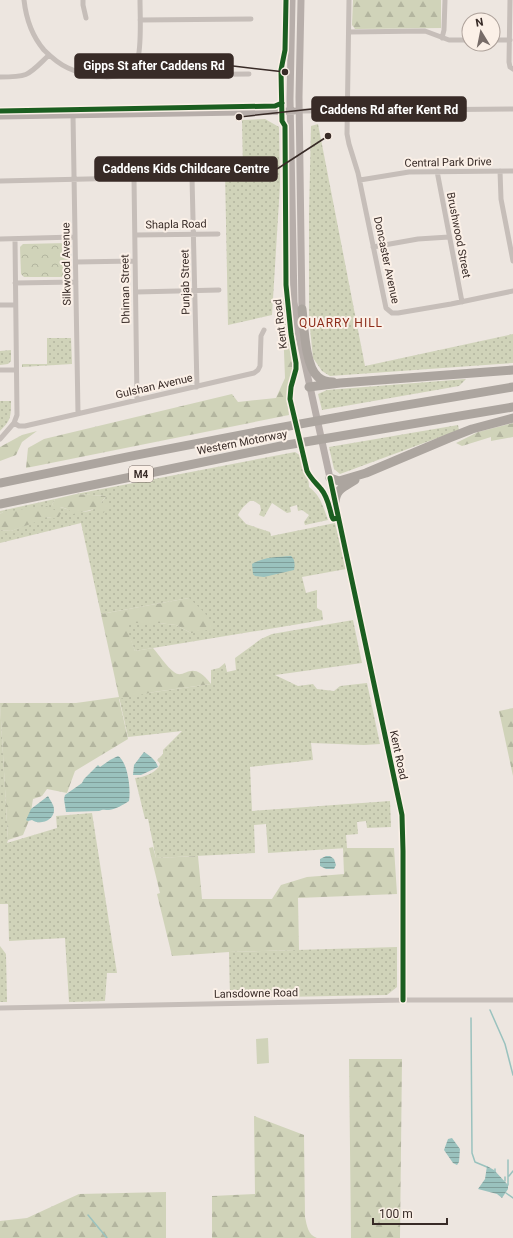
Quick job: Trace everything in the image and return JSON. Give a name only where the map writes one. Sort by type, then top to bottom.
[{"type":"highway","points":[[302,309],[307,355],[313,370],[318,378],[340,383]]},
{"type":"highway","points":[[309,387],[340,383],[513,370]]},
{"type":"highway","name":"Western Motorway","points":[[0,483],[278,427],[513,387]]},
{"type":"highway","name":"Western Motorway","points":[[0,504],[281,446],[513,407]]},
{"type":"highway","points":[[330,478],[339,481],[366,473],[472,429],[513,418]]},
{"type":"highway","points":[[334,502],[338,491],[366,473]]},
{"type":"main road","name":"Kent Road","points":[[292,0],[290,111],[293,284],[296,318],[302,354],[330,478]]},
{"type":"main road","name":"Kent Road","points":[[301,0],[300,111],[302,354]]},
{"type":"main road","points":[[0,116],[300,111]]},
{"type":"street","points":[[24,0],[26,15],[30,27],[36,39],[49,55],[67,68],[91,76],[118,75],[126,72],[134,65],[139,52],[140,0]]},
{"type":"street","points":[[83,0],[86,18]]},
{"type":"street","name":"Doncaster Avenue","points":[[349,0],[347,110],[348,141],[360,180],[384,304],[389,312],[398,313],[462,302],[513,291]]},
{"type":"street","points":[[442,38],[444,30],[445,0]]},
{"type":"street","points":[[510,0],[509,64],[513,69]]},
{"type":"street","points":[[140,20],[251,19]]},
{"type":"street","points":[[349,32],[425,31],[449,40],[461,40]]},
{"type":"street","points":[[501,40],[510,40]]},
{"type":"street","points":[[0,78],[27,75],[49,55]]},
{"type":"street","points":[[134,65],[144,72],[153,75],[249,74]]},
{"type":"street","points":[[300,111],[513,109]]},
{"type":"street","name":"Silkwood Avenue","points":[[73,114],[78,414]]},
{"type":"street","name":"Brushwood Street","points":[[437,171],[462,302]]},
{"type":"street","points":[[500,171],[501,199],[510,234],[513,261]]},
{"type":"street","name":"Central Park Drive","points":[[360,180],[405,172],[513,171]]},
{"type":"street","name":"Punjab Street","points":[[192,176],[197,387]]},
{"type":"street","points":[[0,181],[217,176]]},
{"type":"street","name":"Dhiman Street","points":[[134,178],[137,400]]},
{"type":"street","name":"Shapla Road","points":[[135,235],[218,234]]},
{"type":"street","points":[[0,239],[75,237]]},
{"type":"street","points":[[373,247],[418,239],[450,237]]},
{"type":"street","points":[[0,439],[14,424],[17,415],[15,238]]},
{"type":"street","points":[[76,262],[135,261]]},
{"type":"street","points":[[15,283],[76,282]]},
{"type":"street","points":[[136,292],[219,290]]},
{"type":"street","points":[[0,305],[15,305]]},
{"type":"street","name":"Gulshan Avenue","points":[[14,424],[25,426],[253,374],[257,372],[260,366],[261,336],[264,330]]},
{"type":"street","points":[[0,370],[16,370]]},
{"type":"street","name":"Kent Road","points":[[330,478],[402,815],[404,850],[403,1000]]},
{"type":"street","name":"Lansdowne Road","points":[[0,1008],[403,1000],[513,1000]]},
{"type":"green space","points":[[353,0],[441,0],[441,28],[355,29],[352,25]]},
{"type":"green space","points":[[265,119],[279,127],[280,185],[272,315],[228,325],[225,171],[243,170],[242,120]]},
{"type":"green space","points":[[318,124],[365,366],[513,334],[513,363],[330,376],[322,371],[313,358],[309,318],[311,126]]},
{"type":"green space","points":[[67,243],[70,246],[70,274],[67,277],[24,277],[21,274],[20,247],[23,244]]},
{"type":"green space","points":[[285,298],[293,365],[287,398],[289,415],[26,468],[28,448],[44,439],[232,394],[238,402],[276,398],[285,378],[282,299]]},
{"type":"green space","points":[[47,338],[71,338],[72,364],[22,367],[22,364],[47,364]]},
{"type":"green space","points":[[11,350],[11,361],[8,364],[0,365],[0,351]]},
{"type":"green space","points":[[466,379],[459,386],[322,410],[318,394],[327,390]]},
{"type":"green space","points":[[0,401],[11,401],[11,411],[10,418],[0,431]]},
{"type":"green space","points":[[513,423],[513,437],[491,441],[491,437],[462,446],[456,443],[478,432]]},
{"type":"green space","points":[[458,425],[459,430],[340,474],[334,469],[329,447]]},
{"type":"green space","points":[[37,431],[22,442],[16,455],[0,461],[0,447],[22,435]]},
{"type":"green space","points":[[295,452],[301,456],[309,487],[319,498],[328,520],[305,525],[304,522],[309,515],[302,510],[298,511],[297,505],[290,507],[291,512],[287,513],[272,503],[264,517],[259,515],[261,510],[260,505],[254,501],[250,501],[241,509],[238,515],[246,524],[270,532],[271,536],[335,523],[346,569],[302,577],[306,593],[317,590],[317,608],[322,611],[323,620],[135,651],[124,623],[158,623],[176,625],[191,633],[189,598],[101,614],[81,523],[0,543],[0,530],[11,531],[45,517],[54,518],[61,513],[3,512],[0,514],[0,511],[55,499],[52,505],[75,511],[88,511],[94,509],[100,504],[106,496],[76,494]]},
{"type":"green space","points":[[76,494],[106,496],[101,503],[107,505],[108,509],[103,513],[95,509],[73,514],[67,509],[52,505],[55,499]]},
{"type":"green space","points":[[46,506],[61,513],[58,519],[46,517],[11,531],[0,530],[0,514],[3,512]]},
{"type":"green space","points":[[189,598],[205,613],[213,629],[191,633],[176,625],[158,623],[125,623],[135,651],[153,648],[174,672],[182,674],[189,671],[198,672],[211,684],[154,692],[119,699],[128,739],[75,771],[67,793],[47,789],[42,796],[33,799],[30,818],[23,835],[8,840],[0,703],[76,703],[119,697],[101,614]]},
{"type":"green space","points":[[353,620],[362,663],[275,675],[298,686],[313,684],[317,689],[334,691],[340,686],[367,683],[380,744],[364,745],[311,743],[313,760],[250,767],[252,811],[390,801],[391,827],[367,828],[366,821],[357,822],[358,834],[346,835],[347,848],[268,853],[266,824],[254,825],[255,853],[156,858],[148,819],[145,819],[135,778],[146,776],[156,770],[160,764],[157,760],[163,754],[163,750],[182,731],[128,737],[119,697],[211,684],[211,670],[219,668],[225,663],[227,672],[236,670],[235,658],[261,639],[272,634]]},
{"type":"green space","points":[[0,703],[7,843],[57,828],[56,816],[92,813],[117,973],[107,973],[105,1001],[69,1002],[65,938],[9,941],[8,904],[0,904]]},
{"type":"green space","points":[[513,708],[513,776],[499,711]]},
{"type":"green space","points":[[153,847],[156,858],[198,856],[202,899],[272,899],[281,885],[307,877],[344,874],[343,848],[394,848],[397,894],[298,898],[299,950],[229,952],[172,956],[157,894],[160,893],[149,848]]},
{"type":"green space","points":[[0,946],[6,954],[7,1002],[0,1002]]},
{"type":"green space","points":[[397,947],[397,987],[387,995],[230,998],[229,952]]},
{"type":"green space","points":[[268,1038],[269,1063],[257,1064],[256,1039]]},
{"type":"green space","points":[[349,1059],[402,1059],[400,1238],[351,1238]]},
{"type":"green space","points":[[254,1116],[304,1135],[305,1217],[307,1227],[312,1235],[317,1238],[212,1238],[212,1196],[255,1194]]},
{"type":"green space","points":[[166,1192],[166,1238],[0,1238],[0,1221],[27,1218],[79,1194]]},
{"type":"water","points":[[291,556],[295,566],[294,570],[264,577],[255,576],[253,574],[252,564],[256,562],[271,558]]},
{"type":"water","points":[[144,752],[154,760],[158,767],[141,775],[133,775],[134,765]]},
{"type":"water","points":[[118,756],[124,764],[126,770],[130,790],[129,801],[119,807],[109,810],[66,812],[64,799],[65,795],[82,783],[98,765],[100,767]]},
{"type":"water","points":[[48,796],[54,807],[54,813],[50,819],[43,822],[26,820],[31,809]]},
{"type":"water","points":[[330,856],[334,859],[336,865],[334,869],[326,869],[320,866],[320,859]]},
{"type":"water","points":[[452,1138],[460,1149],[459,1162],[457,1165],[453,1163],[444,1150],[448,1139]]},
{"type":"water","points":[[487,1166],[494,1170],[508,1185],[508,1189],[502,1198],[497,1194],[478,1189],[485,1179]]},
{"type":"waterway","points":[[490,1010],[505,1044],[513,1075]]},
{"type":"waterway","points":[[471,1018],[472,1153],[475,1162],[487,1167]]},
{"type":"waterway","points":[[508,1160],[508,1185]]},
{"type":"waterway","points":[[509,1176],[513,1171]]},
{"type":"waterway","points":[[506,1193],[513,1198]]},
{"type":"waterway","points":[[88,1215],[107,1238]]},
{"type":"cycle path","points":[[286,0],[285,50],[281,70],[282,121],[285,126],[286,285],[291,334],[296,363],[290,399],[307,471],[325,495],[333,519],[338,518]]},
{"type":"cycle path","points":[[0,111],[275,106],[282,103]]},
{"type":"cycle path","points":[[330,478],[402,815],[403,1000]]},
{"type":"place","name":"Gipps St after Caddens Rd","points":[[285,72]]},
{"type":"place","name":"Caddens Rd after Kent Rd","points":[[239,117]]},
{"type":"place","name":"Caddens Kids Childcare Centre","points":[[328,136]]},
{"type":"district","name":"QUARRY HILL","points":[[341,323]]}]
